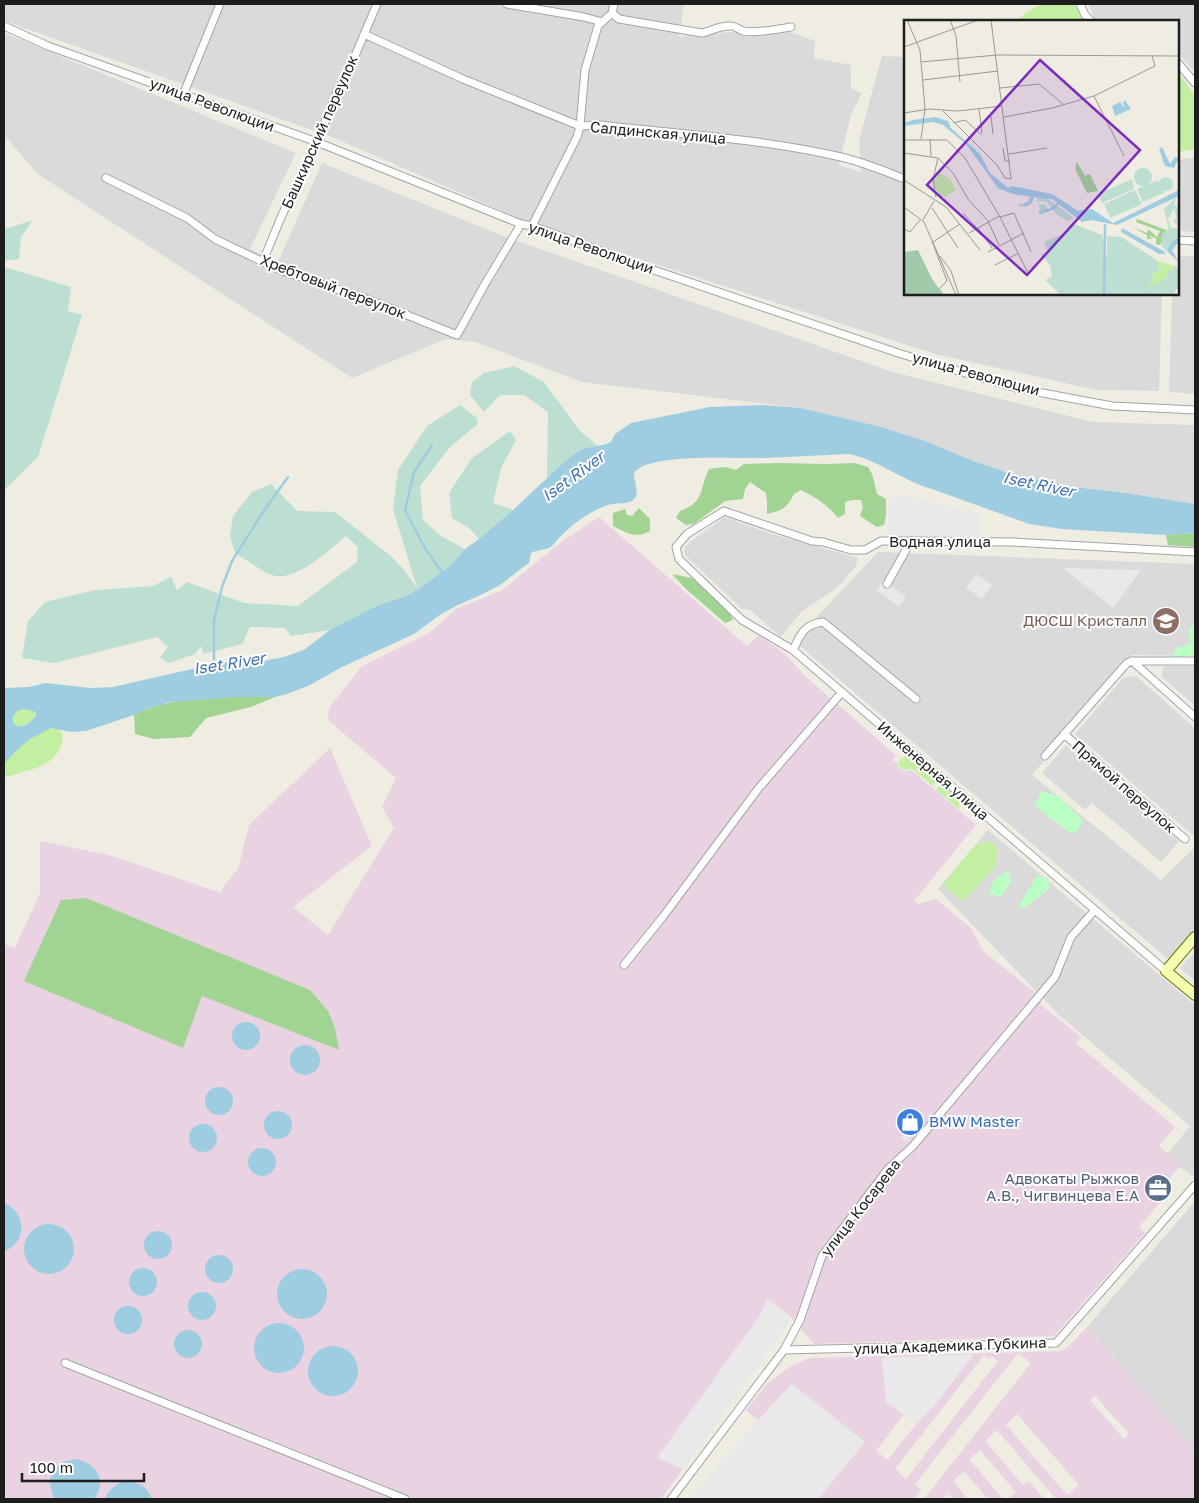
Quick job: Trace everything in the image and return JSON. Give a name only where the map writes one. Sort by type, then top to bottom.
[{"type":"street","points":[[183,95],[220,4]]},
{"type":"street","name":"Башкирский переулок","points":[[263,261],[377,4]]},
{"type":"street","points":[[507,4],[584,17],[602,22]]},
{"type":"street","points":[[532,226],[577,137],[580,126],[586,70],[598,26],[612,13],[614,4]]},
{"type":"street","points":[[1080,4],[1085,15],[1090,20]]},
{"type":"street","points":[[612,13],[619,18],[702,33],[711,32],[722,26],[732,25],[744,31],[791,27]]},
{"type":"street","name":"улица Революции","points":[[4,26],[48,46],[317,142],[521,224],[532,226],[654,271],[891,351],[1016,388],[1112,406],[1195,410]]},
{"type":"street","name":"Салдинская улица","points":[[364,34],[463,78],[580,126],[600,125],[788,147],[842,157],[904,179]]},
{"type":"street","points":[[1179,63],[1195,83]]},
{"type":"street","name":"Хребтовый переулок","points":[[106,178],[187,218],[214,239],[280,270],[372,301],[457,335],[521,224]]},
{"type":"street","points":[[1179,240],[1195,241]]},
{"type":"street","name":"Водная улица","points":[[676,547],[687,534],[724,511],[812,541],[851,550],[865,550],[881,542],[911,541],[1013,542],[1195,552]]},
{"type":"street","points":[[887,584],[911,541]]},
{"type":"street","name":"Инженерная улица","points":[[676,547],[679,559],[742,620],[793,650],[1195,996]]},
{"type":"street","points":[[793,650],[801,633],[813,623],[823,622],[916,699]]},
{"type":"street","points":[[1045,756],[1127,663],[1132,661],[1195,661]]},
{"type":"street","points":[[1132,661],[1195,717]]},
{"type":"street","points":[[624,965],[662,918],[758,789],[842,692]]},
{"type":"street","name":"Прямой переулок","points":[[1064,734],[1185,839]]},
{"type":"street","name":"улица Косарева","points":[[671,1499],[784,1350],[800,1320],[822,1256],[888,1169],[912,1146],[1055,977],[1071,937],[1095,910]]},
{"type":"street","points":[[1166,971],[1195,938]]},
{"type":"street","name":"улица Академика Губкина","points":[[784,1350],[1056,1343],[1195,1185]]},
{"type":"street","points":[[65,1363],[405,1499]]},
{"type":"shaded area","points":[[4,4],[684,4],[679,37],[729,32],[750,35],[784,30],[815,41],[814,58],[851,65],[851,88],[862,93],[851,115],[839,165],[861,172],[859,140],[882,56],[904,57],[904,295],[1162,295],[1159,391],[1096,390],[935,354],[534,225],[332,137],[4,21]]},
{"type":"shaded area","points":[[1089,4],[1195,4],[1195,72],[1179,54],[1179,20],[1095,20]]},
{"type":"shaded area","points":[[4,33],[296,153],[250,249],[278,262],[322,163],[503,236],[893,372],[1093,422],[1195,425],[1195,504],[1074,487],[1015,475],[840,417],[801,408],[582,382],[475,342],[446,339],[352,378],[39,175],[4,135]]},
{"type":"shaded area","points":[[1195,157],[1195,232],[1179,231],[1179,160]]},
{"type":"shaded area","points":[[1179,256],[1195,256],[1195,394],[1169,392],[1172,295],[1179,295]]},
{"type":"shaded area","points":[[898,494],[981,514],[979,536],[887,538],[890,499]]},
{"type":"shaded area","points":[[599,517],[747,646],[759,635],[785,654],[807,678],[896,755],[893,760],[898,764],[898,767],[904,772],[911,770],[976,825],[914,901],[918,904],[936,899],[971,928],[984,952],[1043,999],[1040,1004],[1081,1037],[1076,1043],[1175,1127],[1159,1146],[1181,1165],[1166,1182],[1171,1186],[1167,1191],[1168,1193],[1139,1227],[1145,1233],[1054,1336],[814,1344],[790,1316],[784,1328],[661,1499],[4,1499],[4,944],[15,948],[40,893],[40,841],[109,855],[221,893],[223,887],[238,869],[249,825],[330,748],[372,846],[293,907],[328,935],[394,828],[382,807],[396,778],[328,720],[329,708],[362,666],[429,633],[456,609],[501,591],[560,543]]},
{"type":"shaded area","points":[[724,517],[772,534],[858,558],[856,567],[835,589],[801,612],[781,637],[750,610],[742,609],[686,556],[685,547]]},
{"type":"shaded area","points":[[878,552],[1195,564],[1195,656],[1132,655],[1032,775],[1161,880],[1195,847],[1195,929],[1170,961],[794,641]]},
{"type":"shaded area","points":[[1063,568],[1141,570],[1113,608]]},
{"type":"shaded area","points":[[976,574],[992,585],[982,599],[966,588]]},
{"type":"shaded area","points":[[884,580],[906,597],[899,607],[877,590]]},
{"type":"shaded area","points":[[1164,666],[1195,666],[1195,706],[1161,676]]},
{"type":"shaded area","points":[[1136,676],[1195,728],[1195,837],[1075,734],[1123,678]]},
{"type":"shaded area","points":[[1066,745],[1179,841],[1161,862],[1092,803],[1085,810],[1042,773]]},
{"type":"shaded area","points":[[988,830],[1195,1005],[1195,1173],[1192,1176],[1166,1156],[1190,1126],[1059,1015],[938,889]]},
{"type":"shaded area","points":[[1195,952],[1195,981],[1180,968]]},
{"type":"shaded area","points":[[918,1117],[923,1121],[906,1142],[901,1138]]},
{"type":"shaded area","points":[[1195,1201],[1195,1452],[1087,1327]]},
{"type":"shaded area","points":[[767,1299],[790,1316],[784,1328],[682,1469],[657,1458],[760,1315]]},
{"type":"shaded area","points":[[1087,1327],[1195,1452],[1195,1499],[1056,1499],[997,1430],[985,1441],[1023,1485],[1029,1481],[1044,1499],[1007,1499],[1016,1492],[980,1450],[969,1459],[1003,1499],[988,1499],[964,1471],[953,1481],[968,1499],[954,1499],[949,1494],[943,1499],[924,1499],[1031,1363],[1018,1353],[915,1484],[921,1490],[914,1499],[818,1499],[865,1442],[792,1384],[758,1420],[746,1410],[767,1384],[788,1368],[809,1358],[1061,1351],[1069,1346]],"holes":[[[973,1355],[935,1405],[916,1424],[888,1460],[876,1451],[904,1414],[882,1358]],[[984,1355],[990,1359],[992,1356],[998,1361],[906,1479],[895,1469]],[[1095,1396],[1129,1434],[1124,1439],[1090,1400]],[[1017,1414],[1079,1485],[1067,1495],[1006,1425]]]},
{"type":"shaded area","points":[[973,1354],[935,1405],[916,1424],[886,1402],[882,1358]]},
{"type":"shaded area","points":[[792,1384],[865,1442],[818,1499],[689,1499],[694,1492]]},
{"type":"green space","points":[[1042,4],[1074,4],[1083,20],[1018,20],[1028,11]]},
{"type":"green space","points":[[1179,73],[1195,96],[1195,149],[1179,152]]},
{"type":"green space","points":[[33,220],[21,237],[19,259],[4,261],[4,226],[5,229]]},
{"type":"green space","points":[[8,268],[71,287],[68,311],[82,315],[38,457],[4,490],[4,269]]},
{"type":"green space","points":[[514,366],[544,382],[580,431],[598,446],[585,448],[562,464],[547,478],[548,412],[524,395],[500,395],[484,412],[470,395],[472,382],[484,373]]},
{"type":"green space","points":[[460,405],[477,418],[478,424],[450,447],[420,486],[423,520],[441,536],[465,549],[453,563],[418,590],[330,630],[291,636],[285,628],[250,627],[242,644],[203,654],[201,646],[195,654],[169,663],[160,658],[168,647],[157,637],[54,663],[22,658],[28,621],[45,602],[96,590],[153,586],[171,577],[177,590],[187,582],[244,603],[298,606],[357,562],[358,547],[346,536],[311,564],[291,574],[281,576],[268,574],[235,553],[230,536],[233,516],[252,492],[271,484],[297,511],[335,512],[392,557],[417,588],[393,509],[398,470],[427,426]]},
{"type":"green space","points":[[510,431],[516,440],[501,468],[493,503],[513,510],[479,539],[469,528],[452,518],[449,493],[472,458]]},
{"type":"green space","points":[[854,463],[868,467],[872,474],[877,494],[886,499],[884,525],[877,527],[860,516],[863,507],[861,500],[845,502],[845,514],[838,518],[821,502],[801,490],[794,494],[784,508],[767,514],[766,493],[750,482],[745,489],[743,499],[725,501],[694,524],[686,525],[676,518],[680,511],[694,504],[698,499],[709,469],[726,467],[736,470],[744,464]]},
{"type":"green space","points":[[639,508],[650,519],[650,531],[635,535],[613,526],[613,513],[625,509],[627,515],[632,516]]},
{"type":"green space","points":[[1195,533],[1195,547],[1168,545],[1166,535]]},
{"type":"green space","points":[[672,574],[692,578],[729,612],[733,620],[725,623]]},
{"type":"green space","points":[[1195,620],[1195,656],[1171,658],[1176,648],[1191,644],[1189,630]]},
{"type":"green space","points":[[275,697],[251,707],[206,718],[190,737],[154,739],[135,734],[134,715],[146,709],[184,700]]},
{"type":"green space","points":[[24,709],[33,711],[36,713],[36,716],[29,723],[17,726],[13,720],[14,715],[17,711]]},
{"type":"green space","points":[[51,728],[59,729],[63,736],[62,744],[55,756],[37,768],[4,777],[4,764],[13,753],[31,738]]},
{"type":"green space","points":[[905,756],[909,756],[936,779],[933,786],[912,769],[903,770],[899,766],[898,762]]},
{"type":"green space","points":[[940,785],[955,795],[959,801],[959,809],[936,790]]},
{"type":"green space","points":[[1041,791],[1058,796],[1083,821],[1075,834],[1067,831],[1035,806]]},
{"type":"green space","points":[[990,841],[997,848],[996,866],[966,899],[961,900],[943,886],[975,845]]},
{"type":"green space","points":[[1009,870],[1011,882],[1001,897],[988,893],[994,880]]},
{"type":"green space","points":[[1037,876],[1048,878],[1050,888],[1026,907],[1019,908],[1022,900]]},
{"type":"green space","points":[[86,898],[310,990],[328,1011],[335,1028],[339,1050],[202,996],[183,1048],[24,981],[61,900]]},
{"type":"water","name":"Iset River","points":[[762,405],[801,408],[881,427],[925,441],[973,461],[1015,475],[1074,487],[1195,504],[1195,533],[1166,535],[1062,529],[1029,524],[921,485],[871,461],[849,454],[765,458],[695,458],[656,462],[642,466],[634,473],[636,496],[631,501],[608,505],[590,513],[573,525],[551,547],[531,553],[529,563],[500,585],[441,614],[414,634],[342,667],[310,685],[275,697],[236,697],[170,702],[86,731],[71,732],[51,728],[30,739],[4,764],[4,688],[29,687],[46,683],[91,688],[113,687],[214,664],[238,660],[263,661],[284,657],[304,650],[330,630],[377,606],[418,590],[453,563],[465,549],[513,510],[576,453],[585,448],[611,442],[615,434],[631,423],[710,407]],"holes":[[[24,709],[36,713],[36,716],[29,723],[22,726],[17,726],[14,723],[14,715],[17,711]]]},
{"type":"water","points":[[246,1022],[256,1026],[260,1036],[256,1046],[246,1050],[236,1046],[232,1036],[236,1026]]},
{"type":"water","points":[[305,1045],[315,1050],[320,1060],[315,1070],[305,1075],[295,1070],[290,1060],[295,1050]]},
{"type":"water","points":[[219,1087],[229,1091],[233,1101],[229,1111],[219,1115],[209,1111],[205,1101],[209,1091]]},
{"type":"water","points":[[278,1111],[288,1115],[292,1125],[288,1135],[278,1139],[268,1135],[264,1125],[268,1115]]},
{"type":"water","points":[[203,1124],[213,1128],[217,1138],[213,1148],[203,1152],[193,1148],[189,1138],[193,1128]]},
{"type":"water","points":[[262,1148],[272,1152],[276,1162],[272,1172],[262,1176],[252,1172],[248,1162],[252,1152]]},
{"type":"water","points":[[4,1203],[17,1213],[21,1227],[17,1241],[12,1247],[4,1251]]},
{"type":"water","points":[[44,1224],[54,1224],[67,1231],[74,1244],[74,1254],[67,1267],[54,1274],[44,1274],[35,1270],[28,1263],[24,1254],[24,1244],[28,1235],[35,1228]]},
{"type":"water","points":[[158,1231],[168,1235],[172,1245],[168,1255],[158,1259],[148,1255],[144,1245],[148,1235]]},
{"type":"water","points":[[219,1255],[229,1259],[233,1269],[229,1279],[219,1283],[209,1279],[205,1269],[209,1259]]},
{"type":"water","points":[[143,1268],[153,1272],[157,1282],[153,1292],[143,1296],[133,1292],[129,1282],[133,1272]]},
{"type":"water","points":[[297,1269],[307,1269],[320,1276],[327,1289],[327,1299],[320,1312],[307,1319],[297,1319],[288,1315],[281,1308],[277,1299],[277,1289],[281,1280],[288,1273]]},
{"type":"water","points":[[202,1292],[212,1296],[216,1306],[212,1316],[202,1320],[192,1316],[188,1306],[192,1296]]},
{"type":"water","points":[[128,1306],[138,1310],[142,1320],[138,1330],[128,1334],[118,1330],[114,1320],[118,1310]]},
{"type":"water","points":[[274,1323],[284,1323],[297,1330],[304,1343],[304,1353],[297,1366],[284,1373],[274,1373],[265,1369],[258,1362],[254,1353],[254,1343],[258,1334],[265,1327]]},
{"type":"water","points":[[188,1330],[198,1334],[202,1344],[198,1354],[188,1358],[178,1354],[174,1344],[178,1334]]},
{"type":"water","points":[[328,1346],[338,1346],[351,1353],[358,1366],[358,1376],[351,1389],[338,1396],[328,1396],[319,1392],[312,1385],[308,1376],[308,1366],[312,1357],[319,1350]]},
{"type":"water","points":[[76,1459],[89,1464],[98,1474],[100,1486],[98,1492],[94,1499],[55,1499],[50,1485],[53,1472],[62,1463]]},
{"type":"water","points":[[122,1482],[132,1482],[144,1487],[152,1499],[104,1499],[116,1485]]},
{"type":"waterway","points":[[432,445],[414,472],[405,510],[426,550],[443,573]]},
{"type":"waterway","name":"Iset River","points":[[214,666],[214,620],[222,587],[232,561],[288,477]]},
{"type":"place","name":"ДЮСШ Кристалл","points":[[1166,621]]},
{"type":"place","name":"BMW Master","points":[[910,1122]]},
{"type":"place","name":"Адвокаты Рыжков А.В., Чигвинцева Е.А","points":[[1158,1188]]}]
